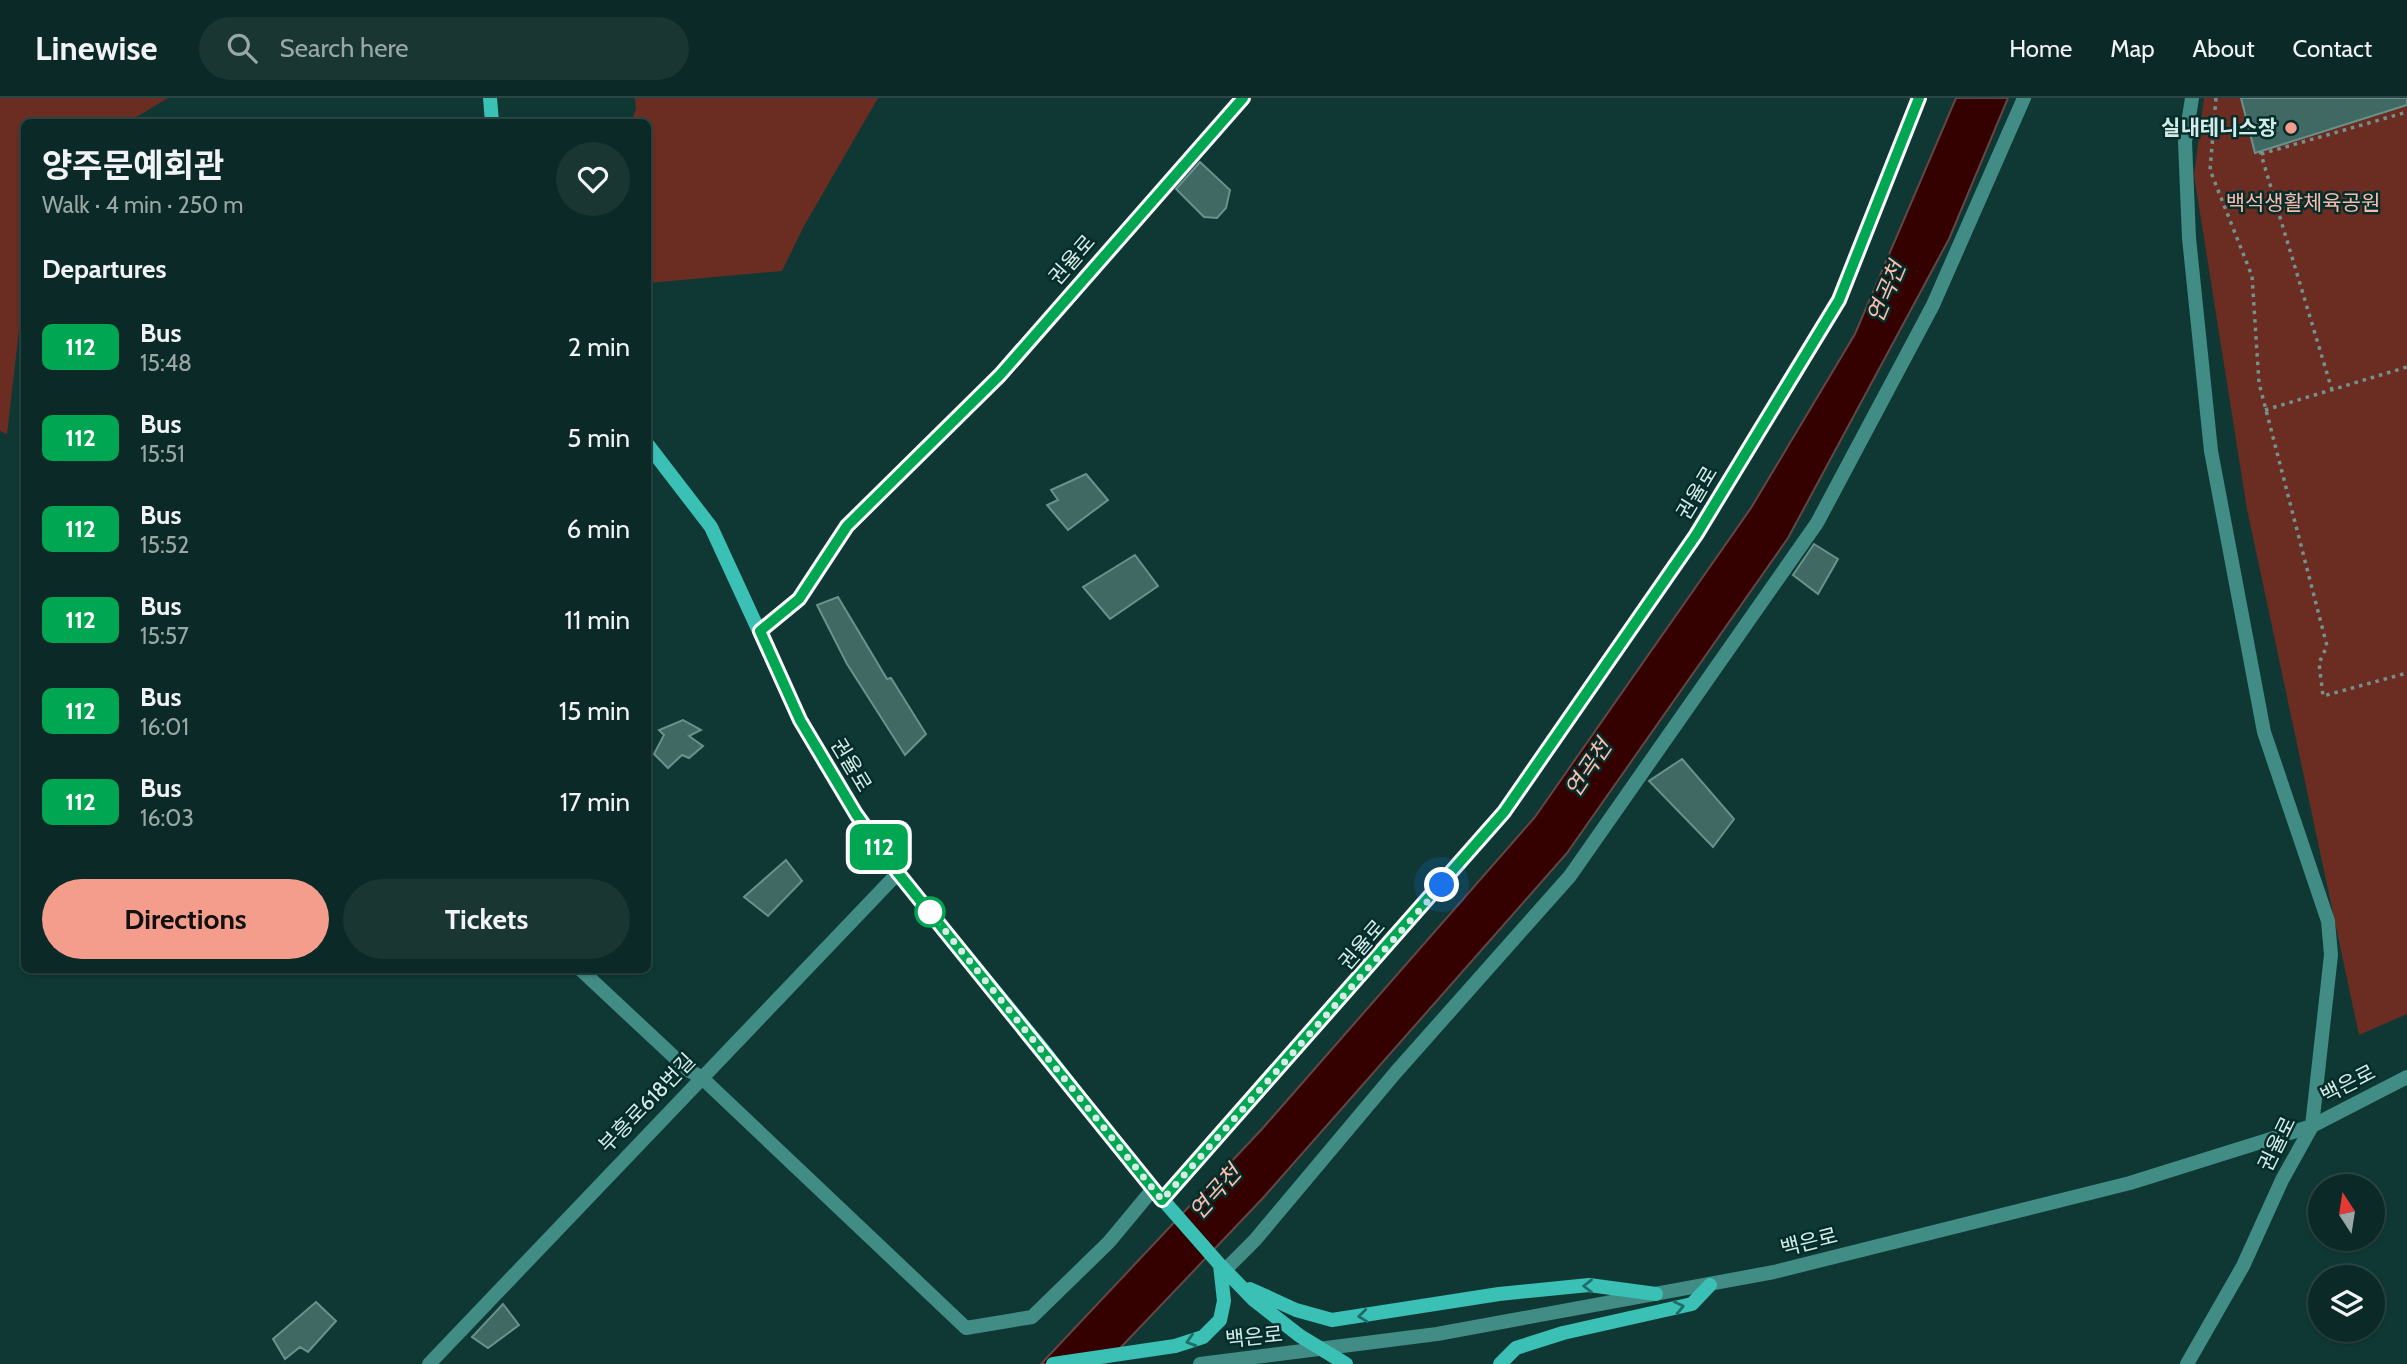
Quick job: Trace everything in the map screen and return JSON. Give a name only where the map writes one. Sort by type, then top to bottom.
[{"type":"main road","points":[[490,98],[492,119]]},
{"type":"main road","name":"권율로","points":[[651,449],[711,527],[800,720],[832,777],[898,873],[1158,1194]]},
{"type":"main road","points":[[1158,1194],[1254,1300],[1346,1364]]},
{"type":"main road","points":[[1053,1364],[1175,1346],[1203,1337],[1220,1320],[1224,1301],[1220,1265]]},
{"type":"main road","points":[[1240,1284],[1296,1310],[1332,1320],[1499,1294],[1589,1285],[1656,1294]]},
{"type":"main road","points":[[1500,1364],[1516,1348],[1563,1333],[1692,1304],[1710,1285]]},
{"type":"street","name":"권율로","points":[[760,631],[799,599],[847,526],[1000,375],[1243,98]]},
{"type":"street","name":"권율로","points":[[1158,1194],[1504,812],[1696,535],[1839,300],[1919,98]]},
{"type":"street","points":[[1220,1265],[1255,1240],[1396,1072],[1570,876],[1793,558],[1817,523],[1933,305],[2024,98]]},
{"type":"street","name":"권율로","points":[[2187,1364],[2244,1266],[2282,1180],[2312,1126],[2331,956],[2328,921],[2264,732],[2211,450],[2189,238],[2185,142],[2192,98]]},
{"type":"street","name":"부흥로618번길","points":[[429,1364],[898,873]]},
{"type":"street","points":[[585,973],[688,1070],[701,1077],[966,1328],[1032,1317],[1158,1194]]},
{"type":"street","name":"백은로","points":[[1200,1364],[1437,1334],[1774,1272],[2130,1183],[2312,1126],[2407,1077]]},
{"type":"path","points":[[2216,98],[2210,170],[2252,276],[2259,383],[2327,646],[2319,663],[2323,696],[2407,673]]},
{"type":"path","points":[[2332,390],[2261,153],[2407,112]]},
{"type":"path","points":[[2265,410],[2407,367]]},
{"type":"green space","points":[[0,98],[168,98],[133,119],[21,119],[21,313],[7,434],[0,431]]},
{"type":"green space","points":[[635,98],[878,98],[804,226],[782,271],[651,283],[651,119],[632,119],[636,109]]},
{"type":"green space","name":"백석생활체육공원","points":[[2204,98],[2407,98],[2407,1014],[2359,1035],[2247,509],[2194,175]]},
{"type":"water","name":"연곡천","points":[[1956,98],[2008,98],[1949,239],[1788,538],[1567,853],[1262,1199],[1105,1364],[1041,1364],[1262,1129],[1535,817],[1751,508],[1855,334]]},
{"type":"building","name":"실내테니스장","points":[[2241,98],[2407,98],[2407,105],[2255,153]]},
{"type":"building","points":[[1200,162],[1230,190],[1226,208],[1217,218],[1204,217],[1176,189]]},
{"type":"building","points":[[1086,474],[1108,500],[1068,530],[1047,505],[1058,500],[1051,490]]},
{"type":"building","points":[[1814,544],[1838,559],[1818,594],[1793,575]]},
{"type":"building","points":[[1135,555],[1158,586],[1110,619],[1083,587]]},
{"type":"building","points":[[838,597],[887,679],[891,678],[926,734],[905,755],[847,664],[817,605]]},
{"type":"building","points":[[683,720],[701,730],[689,736],[703,746],[689,758],[682,755],[668,768],[654,754],[664,735],[659,730]]},
{"type":"building","points":[[1682,759],[1734,819],[1713,847],[1649,781]]},
{"type":"building","points":[[786,860],[802,881],[768,916],[744,897]]},
{"type":"building","points":[[316,1302],[336,1321],[308,1352],[300,1347],[285,1359],[273,1339]]},
{"type":"building","points":[[503,1304],[519,1325],[488,1348],[472,1337]]},
{"type":"bus line","name":"112","points":[[1243,98],[1000,375],[847,526],[799,599],[760,631],[800,720],[856,814],[898,873],[1162,1200],[1460,866],[1504,812],[1696,535],[1839,300],[1919,98]]},
{"type":"place","name":"실내테니스장","points":[[2291,128]]},
{"type":"route","points":[[930,912],[1162,1200],[1442,885]]}]
